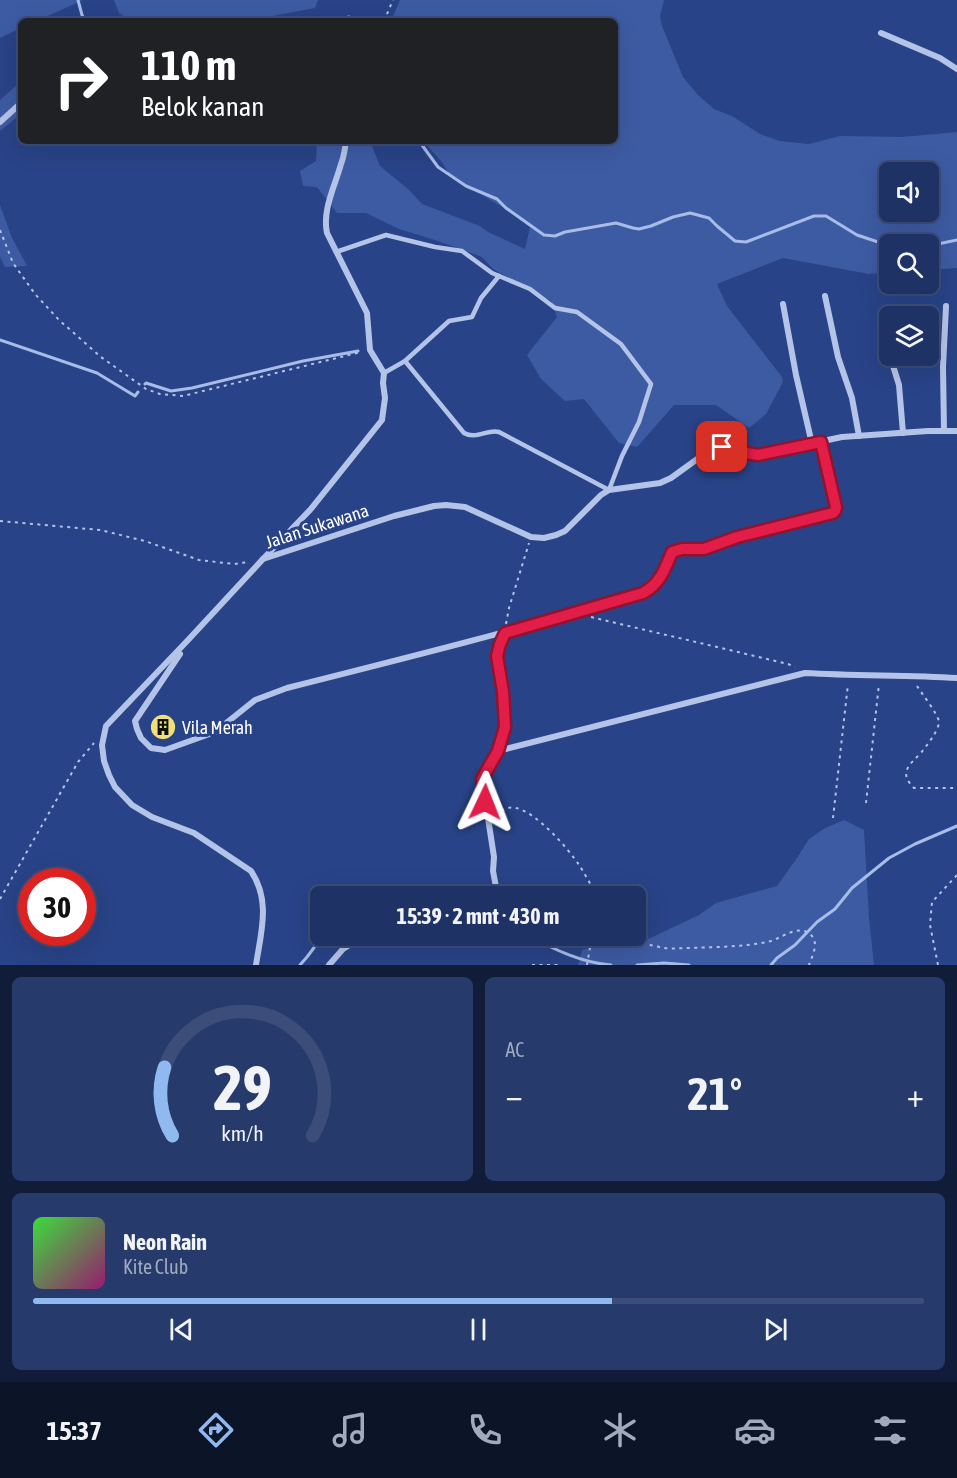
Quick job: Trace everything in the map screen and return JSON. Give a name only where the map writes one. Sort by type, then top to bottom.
[{"type":"street","points":[[881,33],[940,58],[957,69]]},
{"type":"street","points":[[0,122],[18,106]]},
{"type":"street","points":[[263,559],[310,510],[382,420],[385,398],[384,373],[370,350],[367,314],[327,233],[325,223],[345,144]]},
{"type":"street","points":[[825,296],[838,357],[852,398],[859,436]]},
{"type":"street","points":[[783,304],[796,375],[813,444]]},
{"type":"street","points":[[944,431],[943,367],[946,306]]},
{"type":"street","points":[[893,366],[899,385],[903,433]]},
{"type":"street","points":[[531,537],[544,538],[565,531],[609,490],[660,483],[715,448],[728,447],[758,455],[842,437],[957,431]]},
{"type":"street","name":"Jalan Sukawana","points":[[256,965],[264,915],[257,880],[251,871],[194,833],[152,817],[132,805],[115,787],[108,775],[102,745],[106,726],[263,559],[394,516],[446,505],[465,507],[531,537]]},
{"type":"street","points":[[189,639],[135,721],[141,738],[151,748],[165,750],[215,732],[263,696],[576,613],[643,593],[658,582]]},
{"type":"street","points":[[496,886],[493,871],[494,857],[482,779],[498,751],[505,727],[503,692],[497,656],[505,633]]},
{"type":"street","points":[[498,751],[805,673],[957,678]]},
{"type":"street","points":[[329,965],[348,946]]},
{"type":"lane","points":[[336,252],[386,235],[462,251],[492,273],[530,289],[555,308],[577,312],[621,344],[651,384],[639,422],[622,456],[609,490],[495,430],[469,436],[464,433],[405,361]]},
{"type":"lane","points":[[384,373],[405,361],[449,321],[472,317],[481,298],[499,276]]},
{"type":"lane","points":[[658,582],[672,552],[682,549],[704,549],[737,537],[833,513],[836,507],[821,442]]},
{"type":"path","points":[[385,18],[393,0]]},
{"type":"path","points":[[0,230],[13,263],[35,294],[59,320],[101,357],[146,389],[160,394],[183,396],[370,350]]},
{"type":"path","points":[[0,521],[100,530],[145,541],[199,560],[234,564],[263,559]]},
{"type":"path","points":[[505,633],[509,608],[531,537]]},
{"type":"path","points":[[576,613],[788,664],[805,673]]},
{"type":"path","points":[[911,675],[939,720],[939,725],[922,752],[906,770],[908,783],[914,788],[957,788]]},
{"type":"path","points":[[833,818],[848,676]]},
{"type":"path","points":[[866,803],[880,676]]},
{"type":"path","points":[[0,899],[78,762],[94,742]]},
{"type":"path","points":[[494,819],[497,813],[506,808],[517,808],[531,816],[558,839],[579,864],[591,886]]},
{"type":"path","points":[[938,965],[930,925],[932,902],[957,875]]},
{"type":"path","points":[[646,943],[665,948],[710,948],[770,942],[796,931],[805,931],[815,943],[815,950],[809,965]]},
{"type":"path","points":[[587,965],[590,946]]},
{"type":"path","points":[[532,965],[558,965]]},
{"type":"shaded area","points":[[0,0],[83,0],[44,18],[18,18],[18,29],[0,38]]},
{"type":"shaded area","points":[[114,0],[318,0],[315,8],[262,18],[126,18],[119,13]]},
{"type":"shaded area","points":[[400,0],[664,0],[660,16],[662,26],[683,77],[714,109],[732,116],[760,134],[780,141],[809,144],[840,136],[902,137],[957,132],[957,268],[939,269],[939,234],[879,234],[879,273],[869,274],[783,258],[717,284],[727,306],[782,377],[783,382],[766,414],[749,428],[716,405],[674,405],[637,447],[619,443],[584,399],[565,401],[541,379],[527,355],[557,317],[551,301],[493,269],[482,257],[399,229],[366,213],[337,213],[317,187],[303,186],[300,171],[316,161],[317,144],[371,144],[380,166],[422,204],[480,226],[525,249],[530,227],[451,176],[426,144],[618,144],[618,18],[392,18]]},
{"type":"shaded area","points":[[18,85],[18,116],[0,131],[0,100]]},
{"type":"shaded area","points":[[0,205],[12,238],[27,266],[5,267],[0,257]]},
{"type":"shaded area","points":[[844,820],[864,830],[874,965],[578,965],[582,950],[598,946],[646,946],[646,940],[699,915],[716,903],[777,886],[809,839],[825,828]]},
{"type":"waterway","points":[[78,0],[84,18]]},
{"type":"waterway","points":[[345,18],[350,18]]},
{"type":"waterway","points":[[421,144],[438,167],[466,186],[497,199],[544,235],[555,236],[565,232],[616,223],[639,229],[690,213],[709,218],[735,241],[746,242],[814,216],[826,216],[857,235],[879,242]]},
{"type":"waterway","points":[[939,244],[957,240]]},
{"type":"waterway","points":[[0,340],[97,373],[135,396],[138,392]]},
{"type":"waterway","points":[[145,384],[171,391],[192,388],[303,361],[358,351]]},
{"type":"waterway","points":[[771,965],[817,922],[835,909],[852,888],[889,858],[957,826]]},
{"type":"waterway","points":[[300,965],[315,946]]},
{"type":"waterway","points":[[549,946],[579,958],[611,965]]},
{"type":"waterway","points":[[637,965],[664,963],[689,965]]},
{"type":"place","name":"Vila Merah","points":[[163,727]]},
{"type":"route","points":[[485,802],[482,779],[498,751],[505,727],[503,692],[497,656],[505,633],[643,593],[658,582],[672,552],[682,549],[704,549],[737,537],[835,511],[821,442],[758,455],[722,447]]}]
